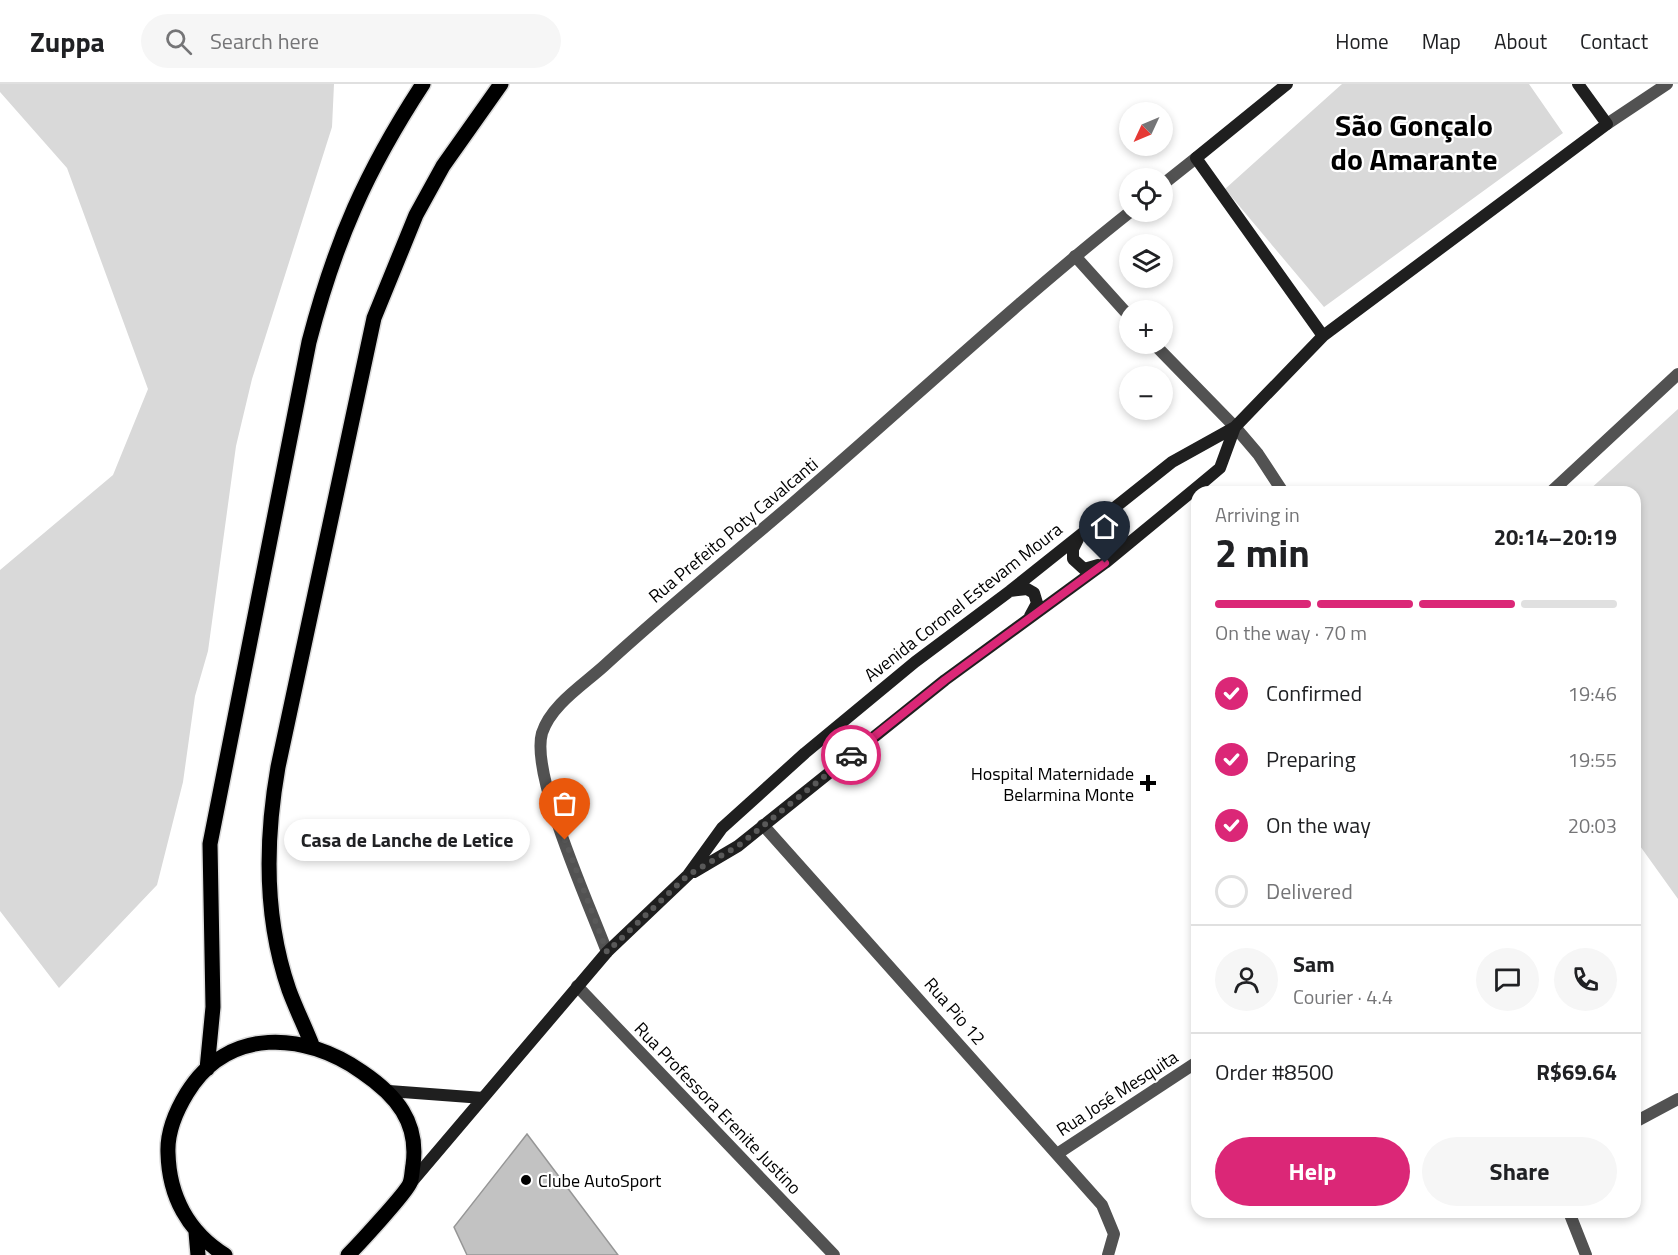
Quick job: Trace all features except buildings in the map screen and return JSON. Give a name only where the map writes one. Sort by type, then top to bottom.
[{"type":"main road","points":[[207,1069],[213,1007],[210,844],[309,342],[342,232],[393,129],[423,84]]},
{"type":"main road","points":[[312,1045],[289,991],[280,960],[270,895],[271,809],[278,767],[374,318],[417,215],[443,166],[501,84]]},
{"type":"main road","points":[[1287,84],[1196,158],[1323,336]]},
{"type":"main road","points":[[1235,427],[1323,336],[1607,124],[1578,84]]},
{"type":"main road","name":"Avenida Coronel Estevam Moura","points":[[348,1255],[607,952],[688,875],[722,828],[806,753],[915,662],[1010,591],[1172,462],[1235,427]]},
{"type":"main road","name":"Avenida Coronel Estevam Moura","points":[[1198,486],[1220,468],[1235,427]]},
{"type":"main road","name":"Avenida Coronel Estevam Moura","points":[[688,875],[738,846],[945,680],[1105,563],[1191,492]]},
{"type":"main road","points":[[1080,535],[1072,554],[1077,564],[1087,569],[1105,563]]},
{"type":"main road","points":[[1010,591],[1027,589],[1037,598],[1036,606],[1027,620]]},
{"type":"main road","points":[[225,1255],[196,1232],[183,1213],[173,1192],[168,1170],[168,1148],[172,1126],[180,1104],[192,1085],[207,1069],[246,1047],[268,1042],[290,1041],[312,1045],[334,1054],[389,1091],[400,1107],[416,1144],[410,1184]]},
{"type":"main road","points":[[389,1091],[483,1098]]},
{"type":"main road","points":[[196,1232],[198,1255]]},
{"type":"street","points":[[1607,124],[1667,84]]},
{"type":"street","points":[[1173,176],[1196,158]]},
{"type":"street","name":"Rua Prefeito Poty Cavalcanti","points":[[607,952],[548,795],[540,756],[540,744],[552,713],[647,626],[802,495],[1075,256],[1119,221]]},
{"type":"street","points":[[1075,256],[1119,305]]},
{"type":"street","points":[[1164,354],[1235,427],[1258,454],[1279,486]]},
{"type":"street","points":[[1557,486],[1678,374]]},
{"type":"street","name":"Rua Pio 12","points":[[764,825],[1102,1205],[1112,1227],[1113,1245],[1108,1255]]},
{"type":"street","name":"Rua Professora Erenite Justino","points":[[577,987],[834,1255]]},
{"type":"street","name":"Rua José Mesquita","points":[[1057,1154],[1191,1066]]},
{"type":"street","points":[[1641,1119],[1678,1099]]},
{"type":"street","points":[[1571,1218],[1586,1255]]},
{"type":"shaded area","points":[[0,84],[334,84],[332,127],[252,379],[236,446],[208,651],[195,696],[183,782],[157,885],[59,988],[0,911],[0,570],[113,475],[148,389],[67,168],[0,92]]},
{"type":"shaded area","points":[[1342,84],[1529,84],[1563,133],[1324,307],[1225,189]]},
{"type":"shaded area","points":[[1678,409],[1678,899],[1641,847],[1641,486],[1594,486]]},
{"type":"way so far","points":[[565,840],[607,952],[688,875],[738,846],[851,755]]},
{"type":"place","name":"Hospital Maternidade Belarmina Monte","points":[[1148,783]]},
{"type":"place","name":"Casa de Lanche de Letice","points":[[565,840]]},
{"type":"place","name":"Clube AutoSport","points":[[526,1180]]},
{"type":"district","name":"São Gonçalo do Amarante","points":[[1414,142]]},
{"type":"route","points":[[851,755],[945,680],[1105,563]]}]
